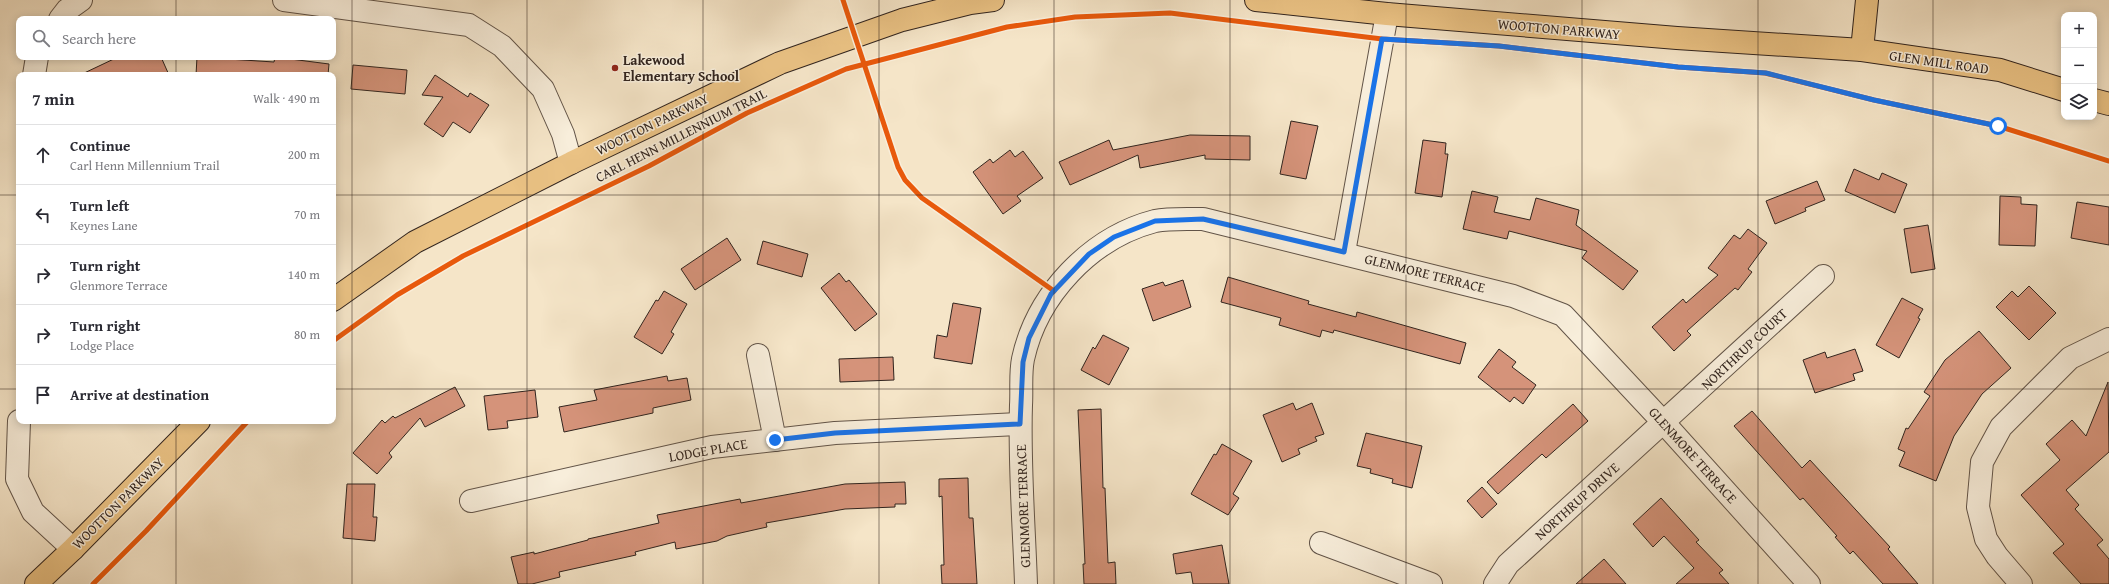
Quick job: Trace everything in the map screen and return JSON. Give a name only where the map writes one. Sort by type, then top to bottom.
[{"type":"main road","name":"WOOTTON PARKWAY","points":[[336,298],[415,242],[571,163],[780,63],[902,20],[970,3],[993,0]]},
{"type":"main road","name":"WOOTTON PARKWAY","points":[[1256,0],[1387,14],[1669,38],[1862,50]]},
{"type":"main road","points":[[1862,50],[1866,0]]},
{"type":"main road","name":"GLEN MILL ROAD","points":[[1862,50],[2000,70],[2061,89]]},
{"type":"main road","points":[[2097,101],[2109,104]]},
{"type":"main road","name":"WOOTTON PARKWAY","points":[[36,584],[73,550],[196,424]]},
{"type":"street","points":[[62,16],[67,10],[81,0]]},
{"type":"street","points":[[284,0],[469,25],[502,46],[542,89],[564,134],[571,163]]},
{"type":"street","points":[[1344,252],[1387,14]]},
{"type":"street","points":[[34,72],[36,60]]},
{"type":"street","name":"GLENMORE TERRACE","points":[[1026,584],[1020,424],[1023,362],[1029,338],[1051,294],[1089,254],[1114,237],[1155,221],[1203,219],[1344,252],[1513,296],[1563,315],[1664,423],[1809,584]]},
{"type":"street","name":"NORTHRUP COURT","points":[[1664,423],[1823,276]]},
{"type":"street","points":[[2021,584],[1997,556],[1986,539],[1978,507],[1982,462],[2001,427],[2070,358],[2109,339]]},
{"type":"street","points":[[758,355],[775,440]]},
{"type":"street","name":"NORTHRUP DRIVE","points":[[1496,584],[1508,564],[1664,423]]},
{"type":"street","points":[[19,424],[17,480],[33,512],[73,550]]},
{"type":"street","name":"LODGE PLACE","points":[[472,501],[712,447],[835,433],[1020,424]]},
{"type":"street","points":[[1321,543],[1431,584]]},
{"type":"building","points":[[112,60],[162,60],[168,72],[86,72]]},
{"type":"building","points":[[197,60],[243,60],[274,62],[274,60],[298,60],[329,64],[328,72],[196,72]]},
{"type":"building","points":[[353,65],[407,70],[405,94],[351,89]]},
{"type":"building","points":[[435,75],[468,97],[470,93],[489,105],[470,133],[453,122],[443,137],[424,124],[443,97],[422,95]]},
{"type":"building","points":[[1291,121],[1318,126],[1306,179],[1280,174]]},
{"type":"building","points":[[1190,135],[1250,136],[1250,160],[1205,159],[1205,155],[1140,168],[1138,155],[1070,185],[1059,162],[1109,140],[1113,150]]},
{"type":"building","points":[[1423,140],[1446,143],[1445,154],[1448,154],[1442,197],[1415,193]]},
{"type":"building","points":[[1010,150],[1015,157],[1023,151],[1043,178],[1017,196],[1021,201],[1003,214],[973,172],[990,159],[993,163]]},
{"type":"building","points":[[1854,169],[1879,180],[1882,173],[1907,184],[1895,213],[1845,191]]},
{"type":"building","points":[[1817,181],[1825,200],[1805,208],[1806,211],[1775,224],[1766,201]]},
{"type":"building","points":[[1472,191],[1498,197],[1494,212],[1530,220],[1536,198],[1579,210],[1576,225],[1638,271],[1623,290],[1582,258],[1587,251],[1509,231],[1507,239],[1463,229]]},
{"type":"building","points":[[2000,196],[2021,197],[2021,204],[2037,205],[2035,246],[1999,245]]},
{"type":"building","points":[[2077,202],[2109,207],[2109,245],[2071,238]]},
{"type":"building","points":[[1928,225],[1935,269],[1911,273],[1904,229]]},
{"type":"building","points":[[1748,229],[1767,243],[1748,269],[1752,272],[1738,290],[1735,288],[1687,331],[1691,335],[1674,351],[1652,327],[1683,299],[1686,303],[1718,275],[1708,268],[1734,235],[1740,239]]},
{"type":"building","points":[[727,238],[741,260],[695,290],[681,269]]},
{"type":"building","points":[[763,241],[808,254],[802,277],[757,264]]},
{"type":"building","points":[[839,273],[846,282],[849,280],[877,314],[855,331],[821,288]]},
{"type":"building","points":[[1228,277],[1309,301],[1308,304],[1356,317],[1357,312],[1466,343],[1460,364],[1334,330],[1333,333],[1322,330],[1320,337],[1279,325],[1281,318],[1221,302]]},
{"type":"building","points":[[1183,280],[1191,307],[1153,321],[1142,289],[1163,282],[1165,286]]},
{"type":"building","points":[[2029,286],[2056,313],[2029,340],[1996,307],[2012,291],[2018,297]]},
{"type":"building","points":[[664,291],[687,304],[671,332],[674,334],[662,354],[634,337],[656,300],[658,301]]},
{"type":"building","points":[[1902,298],[1923,309],[1918,318],[1920,319],[1899,358],[1876,345]]},
{"type":"building","points":[[953,303],[981,308],[972,364],[934,358],[937,335],[947,337]]},
{"type":"building","points":[[1979,331],[2011,368],[1982,394],[1954,436],[1936,481],[1899,466],[1905,452],[1898,449],[1906,428],[1908,429],[1930,396],[1924,392],[1945,360]]},
{"type":"building","points":[[1103,335],[1129,348],[1109,385],[1081,370],[1093,347],[1095,349]]},
{"type":"building","points":[[1499,349],[1516,362],[1512,367],[1536,385],[1523,404],[1514,397],[1510,402],[1478,377]]},
{"type":"building","points":[[1855,349],[1863,371],[1853,374],[1855,380],[1815,393],[1803,360],[1825,352],[1827,358]]},
{"type":"building","points":[[893,357],[894,380],[840,382],[839,359]]},
{"type":"building","points":[[667,376],[668,381],[687,378],[691,400],[653,408],[653,413],[564,432],[559,407],[597,400],[594,390]]},
{"type":"building","points":[[2108,382],[2109,452],[2066,490],[2079,505],[2075,509],[2103,540],[2097,545],[2109,559],[2109,584],[2081,584],[2053,553],[2064,544],[2021,495],[2060,460],[2046,444],[2072,420],[2086,436]]},
{"type":"building","points":[[455,387],[465,406],[425,427],[420,418],[389,453],[392,457],[377,474],[353,453],[382,420],[385,423],[393,416],[395,418]]},
{"type":"building","points":[[535,390],[538,417],[507,421],[508,428],[488,430],[484,396]]},
{"type":"building","points":[[1293,403],[1296,410],[1312,403],[1324,434],[1315,437],[1317,441],[1298,449],[1300,454],[1282,462],[1263,415]]},
{"type":"building","points":[[1573,404],[1588,421],[1546,458],[1542,454],[1498,494],[1487,482]]},
{"type":"building","points":[[1101,409],[1103,488],[1105,488],[1108,563],[1115,562],[1116,584],[1084,584],[1083,564],[1085,564],[1078,410]]},
{"type":"building","points":[[1752,411],[1802,468],[1810,460],[1890,547],[1888,549],[1918,584],[1883,584],[1853,551],[1850,554],[1835,537],[1837,536],[1803,498],[1800,500],[1734,426]]},
{"type":"building","points":[[1366,433],[1422,446],[1412,488],[1392,483],[1393,479],[1370,473],[1371,469],[1357,466]]},
{"type":"building","points":[[1222,444],[1252,461],[1233,494],[1239,498],[1228,515],[1191,494],[1214,454],[1216,455]]},
{"type":"building","points":[[968,478],[969,518],[973,518],[977,584],[942,584],[941,565],[944,565],[942,496],[939,497],[939,479]]},
{"type":"building","points":[[905,482],[906,504],[895,504],[895,507],[845,509],[766,523],[767,527],[727,536],[717,541],[676,549],[675,542],[635,552],[636,555],[559,572],[560,577],[532,584],[518,584],[511,557],[534,552],[534,554],[588,539],[659,523],[657,515],[740,499],[741,503],[845,484]]},
{"type":"building","points":[[347,484],[375,484],[373,517],[377,517],[375,541],[343,538]]},
{"type":"building","points":[[1482,487],[1497,504],[1482,518],[1467,501]]},
{"type":"building","points":[[1661,498],[1699,540],[1696,542],[1723,570],[1719,573],[1729,584],[1676,584],[1694,568],[1664,536],[1653,547],[1633,524]]},
{"type":"building","points":[[1222,545],[1229,584],[1193,584],[1191,572],[1176,574],[1173,554]]},
{"type":"building","points":[[1604,559],[1626,584],[1576,584]]},
{"type":"cycle path","points":[[843,0],[898,167],[905,180],[922,198],[1054,291]]},
{"type":"cycle path","name":"CARL HENN MILLENNIUM TRAIL","points":[[336,339],[397,295],[463,256],[649,166],[747,113],[846,69],[1007,27],[1075,17],[1170,13],[1382,39],[1499,46],[1678,67],[1765,73],[1874,100],[1998,126],[2109,161]]},
{"type":"cycle path","points":[[93,584],[146,531],[245,424]]},
{"type":"place","name":"Lakewood Elementary School","points":[[615,68]]},
{"type":"route","points":[[775,440],[835,433],[1020,424],[1023,362],[1029,338],[1051,294],[1089,254],[1114,237],[1155,221],[1203,219],[1344,252],[1382,39],[1499,46],[1678,67],[1766,73],[1874,100],[1998,126]]}]
